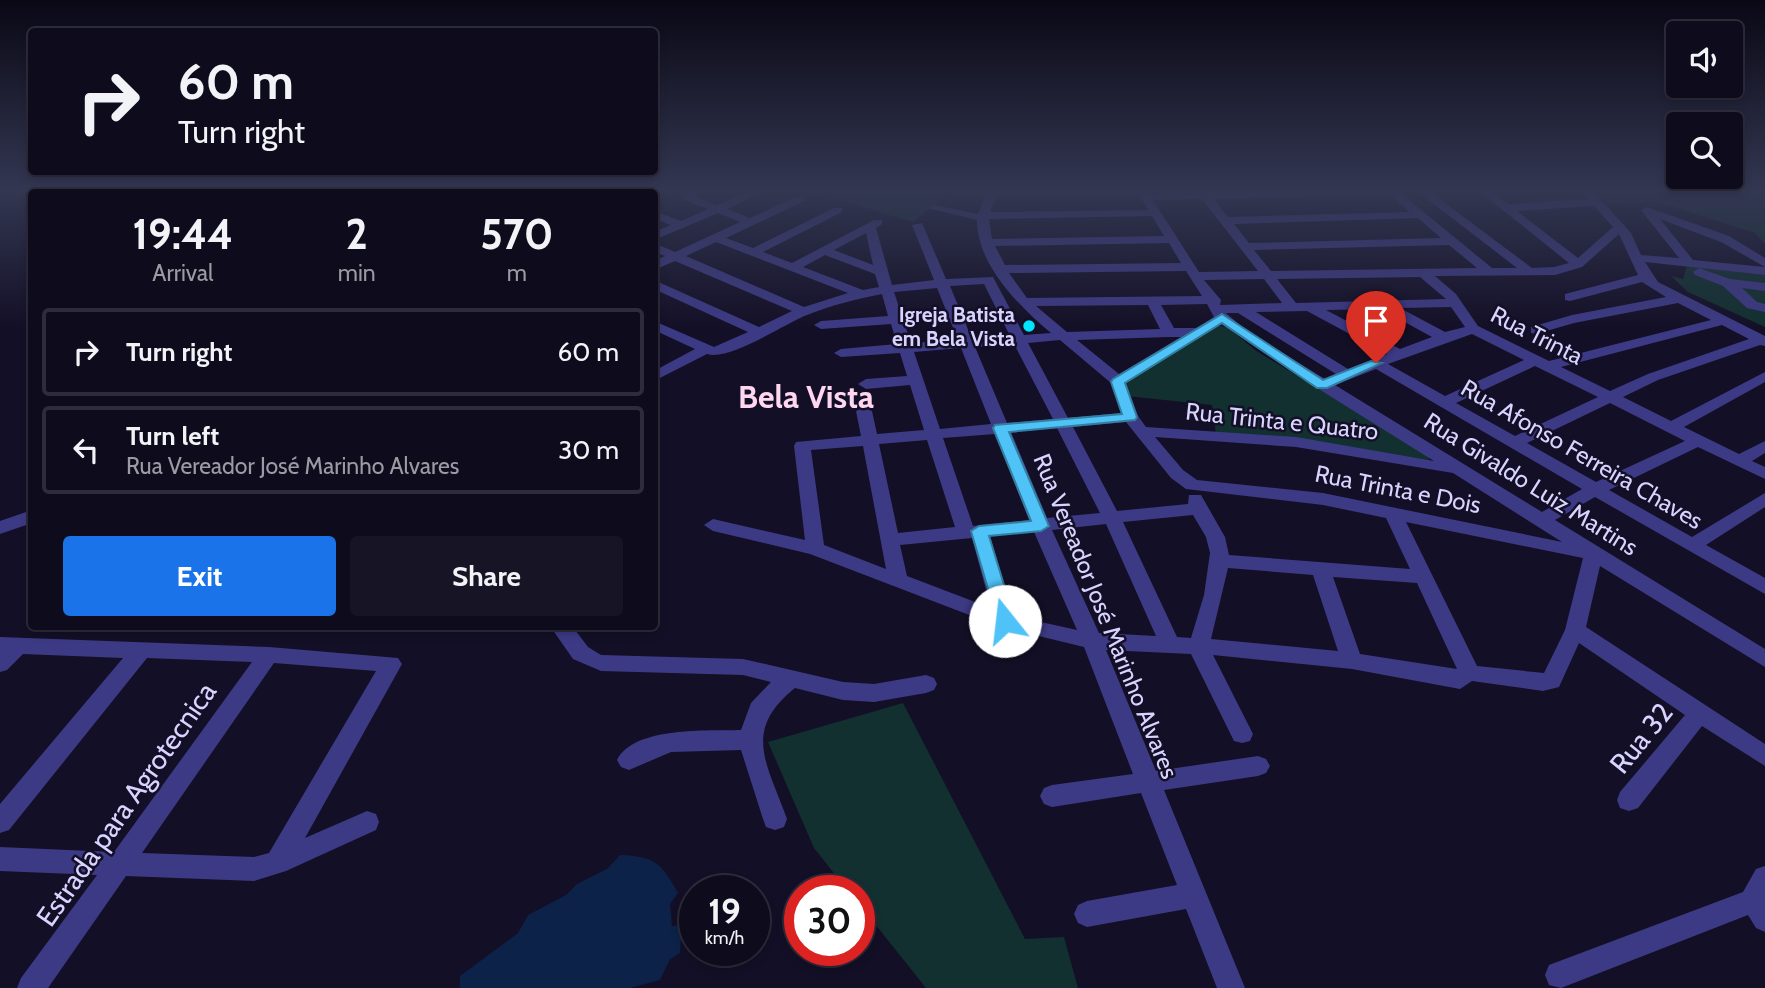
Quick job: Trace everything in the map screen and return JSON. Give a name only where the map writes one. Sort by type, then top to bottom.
[{"type":"street","points":[[752,253],[784,237]]},
{"type":"street","points":[[792,268],[851,237]]},
{"type":"street","points":[[877,237],[881,272],[934,434],[1005,621]]},
{"type":"street","name":"Rua Vereador José Marinho Alvares","points":[[923,237],[1041,526],[1092,641],[1146,782],[1231,988]]},
{"type":"street","points":[[985,237],[994,275],[1020,340],[1112,518],[1171,646]]},
{"type":"street","points":[[1236,237],[1292,307]]},
{"type":"street","points":[[1446,237],[1488,271]]},
{"type":"street","points":[[1484,237],[1529,271]]},
{"type":"street","points":[[1542,237],[1578,264]]},
{"type":"street","points":[[658,327],[704,350],[718,350],[802,312],[887,287],[994,275],[1194,271],[1264,275],[1565,269],[1578,264],[1609,237]]},
{"type":"street","points":[[1626,237],[1645,277],[1676,299],[1762,341]]},
{"type":"street","points":[[1668,237],[1690,264]]},
{"type":"street","points":[[1720,237],[1765,263]]},
{"type":"street","points":[[658,265],[716,238],[861,294]]},
{"type":"street","points":[[988,243],[1171,239]]},
{"type":"street","name":"Rua Givaldo Luiz Martins","points":[[1171,239],[1218,309],[1242,334],[1592,555],[1765,659]]},
{"type":"street","points":[[1243,247],[1451,241]]},
{"type":"street","points":[[658,249],[802,312]]},
{"type":"street","points":[[825,251],[881,272]]},
{"type":"street","points":[[1638,258],[1765,271]]},
{"type":"street","points":[[1655,260],[1728,283],[1765,287]]},
{"type":"street","name":"Rua Trinta","points":[[1422,272],[1455,303],[1473,329],[1765,474]]},
{"type":"street","points":[[994,275],[1061,336],[1118,382],[1135,424],[1177,474],[1192,485],[1197,509],[1218,542],[1218,561],[1204,631],[1198,646],[1242,734]]},
{"type":"street","points":[[1570,297],[1645,277]]},
{"type":"street","points":[[1728,283],[1748,303],[1765,308]]},
{"type":"street","points":[[658,286],[759,332]]},
{"type":"street","points":[[1597,289],[1632,308]]},
{"type":"street","points":[[1536,330],[1572,319],[1676,299]]},
{"type":"street","points":[[1023,302],[1153,301],[1218,309],[1455,303]]},
{"type":"street","points":[[1153,301],[1169,333]]},
{"type":"street","points":[[1383,304],[1443,337]]},
{"type":"street","points":[[1311,307],[1398,354]]},
{"type":"street","points":[[1118,382],[1198,332],[1218,309]]},
{"type":"street","points":[[1242,309],[1347,375]]},
{"type":"street","points":[[821,325],[898,319]]},
{"type":"street","points":[[1443,403],[1542,363],[1722,321]]},
{"type":"street","points":[[1322,385],[1443,337],[1473,329]]},
{"type":"street","points":[[841,353],[1061,336],[1198,332]]},
{"type":"street","points":[[1513,443],[1612,399],[1653,377],[1762,341]]},
{"type":"street","points":[[658,375],[704,350]]},
{"type":"street","name":"Rua Afonso Ferreira Chaves","points":[[1376,363],[1765,587]]},
{"type":"street","points":[[1672,428],[1765,376]]},
{"type":"street","points":[[866,384],[918,380]]},
{"type":"street","points":[[864,411],[898,579]]},
{"type":"street","name":"Rua Trinta e Quatro","points":[[815,549],[802,446],[1061,423],[1135,424],[1296,442],[1459,471]]},
{"type":"street","points":[[1539,521],[1596,489],[1698,441]]},
{"type":"street","points":[[1739,461],[1765,446]]},
{"type":"street","name":"Rua Trinta e Dois","points":[[1192,485],[1280,492],[1392,512],[1592,555]]},
{"type":"street","points":[[1692,545],[1765,499]]},
{"type":"street","points":[[891,540],[1197,509]]},
{"type":"street","points":[[713,525],[815,549],[1005,621],[1092,641],[1198,646],[1352,661],[1460,680],[1466,676],[1468,670],[1392,512]]},
{"type":"street","points":[[0,528],[28,518]]},
{"type":"street","points":[[1476,674],[1551,681],[1575,630],[1592,555]]},
{"type":"street","points":[[1218,561],[1424,577]]},
{"type":"street","points":[[1320,568],[1352,661]]},
{"type":"street","points":[[562,630],[576,652],[584,658],[601,663],[743,667],[843,691],[874,693],[926,684]]},
{"type":"street","points":[[1575,630],[1765,756]]},
{"type":"street","points":[[0,664],[9,646],[269,654],[391,664],[277,863]]},
{"type":"street","points":[[0,822],[142,650]]},
{"type":"street","name":"Estrada para Agrotecnica","points":[[31,988],[269,654]]},
{"type":"street","points":[[775,819],[749,740],[754,715],[769,693],[792,678]]},
{"type":"street","name":"Rua 32","points":[[1629,800],[1700,713]]},
{"type":"street","points":[[629,760],[645,748],[666,741],[749,740]]},
{"type":"street","points":[[1052,796],[1258,766]]},
{"type":"street","points":[[0,859],[254,869],[277,863],[366,822]]},
{"type":"street","points":[[1087,914],[1193,895]]},
{"type":"street","points":[[1559,975],[1759,899]]},
{"type":"green space","points":[[1687,266],[1765,275],[1765,327],[1688,292],[1671,276],[1683,279]]},
{"type":"green space","points":[[1216,325],[1229,328],[1255,350],[1427,455],[1430,460],[1216,434],[1212,405],[1126,396],[1125,381]]},
{"type":"green space","points":[[903,703],[1025,939],[1064,937],[1078,988],[926,988],[875,924],[875,875],[835,875],[814,848],[768,742]]},
{"type":"water","points":[[620,855],[642,857],[662,868],[678,893],[670,904],[672,926],[679,925],[679,954],[670,959],[660,980],[630,988],[460,988],[460,976],[518,933],[528,915],[566,895],[577,884],[607,869]]},
{"type":"place","name":"Igreja Batista em Bela Vista","points":[[1029,326]]},
{"type":"district","name":"Bela Vista","points":[[806,396]]},
{"type":"route","points":[[1005,621],[979,531],[1041,526],[1000,428],[1130,417],[1118,382],[1222,318],[1242,334],[1322,385],[1376,363]]}]
